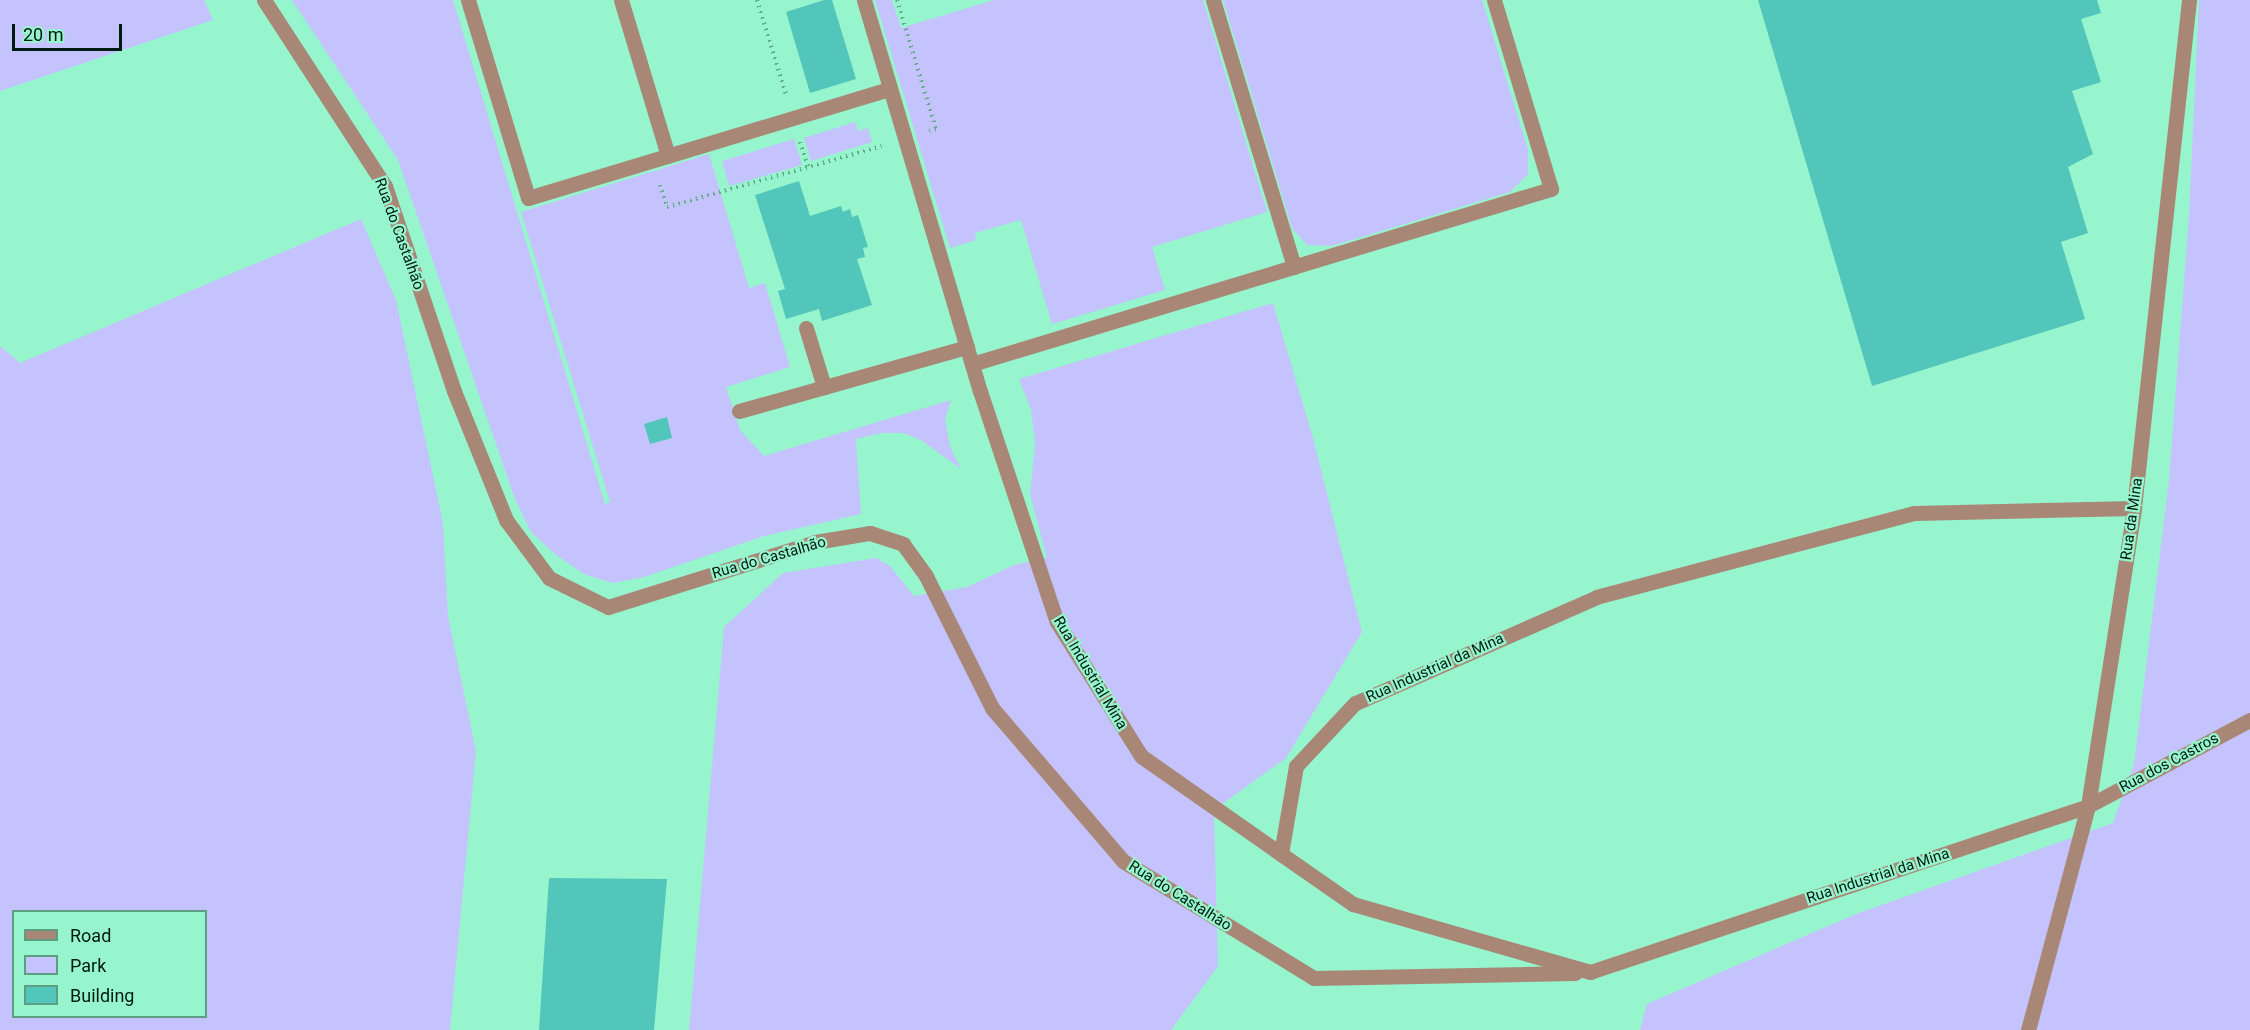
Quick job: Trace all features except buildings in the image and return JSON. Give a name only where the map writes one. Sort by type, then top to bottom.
[{"type":"street","name":"Rua do Castalhão","points":[[264,0],[385,186],[454,391],[506,520],[549,578],[608,607],[815,542],[870,533],[903,544],[926,576],[992,708],[1123,861],[1314,978],[1590,972]]},
{"type":"street","points":[[468,0],[528,198],[890,89]]},
{"type":"street","points":[[621,0],[668,156]]},
{"type":"street","name":"Rua Industrial Mina","points":[[864,0],[980,391],[1057,622],[1141,756],[1281,854]]},
{"type":"street","points":[[1213,0],[1294,267]]},
{"type":"street","points":[[972,364],[1551,189],[1494,0]]},
{"type":"street","name":"Rua da Mina","points":[[2028,1030],[2088,806],[2134,508],[2189,0]]},
{"type":"street","points":[[806,328],[824,387]]},
{"type":"street","points":[[739,411],[967,347]]},
{"type":"street","name":"Rua Industrial da Mina","points":[[1281,854],[1296,766],[1355,703],[1597,597],[1914,513],[2134,508]]},
{"type":"street","name":"Rua dos Castros","points":[[2088,806],[2250,720]]},
{"type":"street","name":"Rua Industrial da Mina","points":[[1590,972],[2088,806]]},
{"type":"street","points":[[1281,854],[1353,904],[1590,972]]},
{"type":"path","points":[[757,0],[808,167]]},
{"type":"green space","points":[[0,0],[204,0],[213,20],[0,91]]},
{"type":"green space","points":[[292,0],[453,0],[605,504],[610,502],[521,212],[709,154],[749,288],[765,283],[790,367],[726,387],[740,430],[764,456],[951,400],[945,419],[950,447],[961,469],[921,440],[903,433],[881,433],[856,439],[861,514],[764,536],[644,577],[613,583],[586,575],[556,555],[531,532],[515,499],[398,160]]},
{"type":"green space","points":[[875,0],[892,0],[901,28],[994,0],[1203,0],[1267,212],[1152,247],[1165,290],[1052,324],[1021,220],[975,233],[976,240],[950,248]]},
{"type":"green space","points":[[1223,0],[1482,0],[1528,150],[1528,174],[1510,192],[1332,246],[1307,245],[1292,228]]},
{"type":"green space","points":[[2199,0],[2250,0],[2250,1030],[1640,1030],[1647,1004],[1856,914],[2113,823],[2134,764],[2169,480],[2189,215]]},
{"type":"green space","points":[[855,122],[858,131],[868,128],[872,142],[811,161],[804,138]]},
{"type":"green space","points":[[794,139],[802,165],[729,186],[722,161]]},
{"type":"green space","points":[[361,219],[396,300],[443,523],[448,616],[476,751],[450,1030],[0,1030],[0,346],[20,363]]},
{"type":"green space","points":[[1273,303],[1313,438],[1362,632],[1286,758],[1214,810],[1218,966],[1171,1030],[689,1030],[724,627],[783,573],[876,558],[890,566],[914,596],[967,587],[1014,565],[1047,558],[1030,494],[1035,443],[1031,410],[1019,379]]}]
